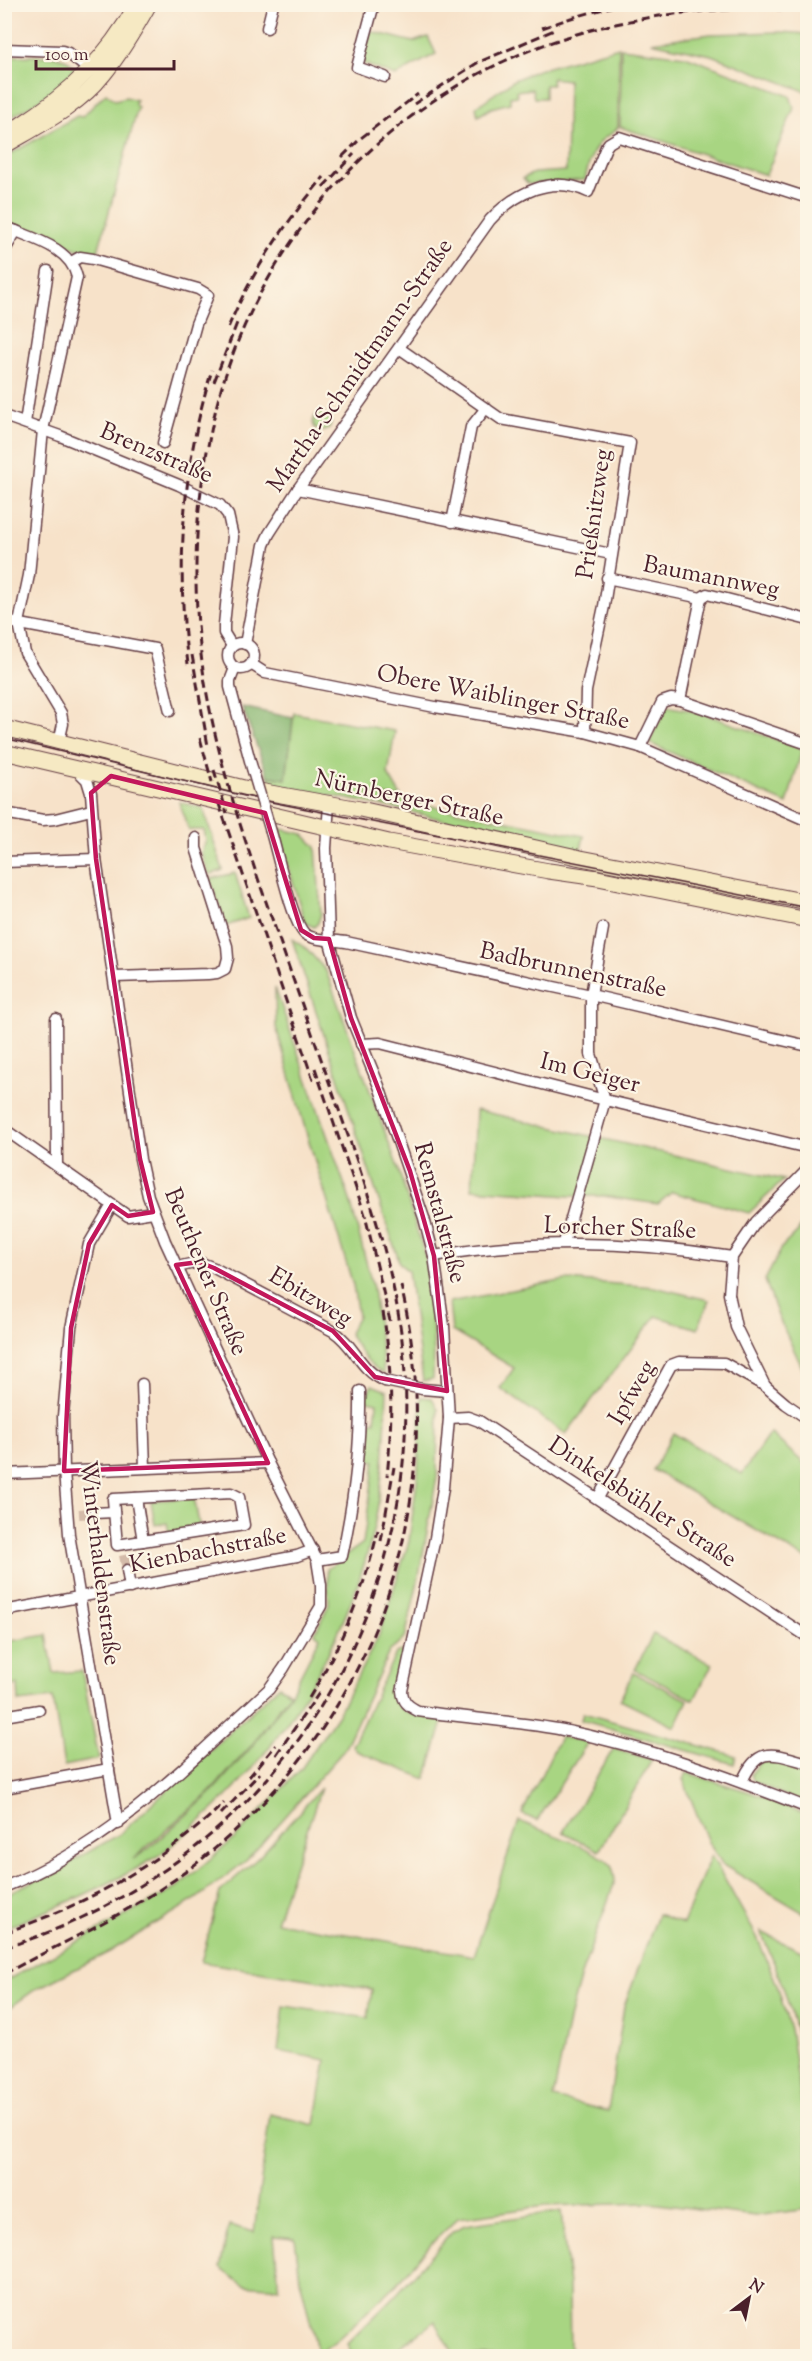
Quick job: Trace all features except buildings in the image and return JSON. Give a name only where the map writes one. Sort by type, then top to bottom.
[{"type":"main road","points":[[4,135],[62,96],[90,71],[137,4]]},
{"type":"main road","points":[[4,146],[71,104],[102,77],[149,4]]},
{"type":"main road","name":"Nürnberger Straße","points":[[4,728],[271,794],[395,816],[581,858],[807,902]]},
{"type":"main road","name":"Nürnberger Straße","points":[[4,752],[389,842],[598,878],[807,920]]},
{"type":"street","points":[[267,28],[273,4]]},
{"type":"street","points":[[374,4],[357,67],[386,77]]},
{"type":"street","points":[[4,49],[62,51],[68,53],[90,71]]},
{"type":"street","name":"Martha-Schmidtmann-Straße","points":[[245,644],[264,545],[298,489],[490,220],[504,206],[524,192],[546,186],[569,186],[588,192],[606,147],[618,137],[807,198]]},
{"type":"street","points":[[4,226],[9,244],[60,251],[75,269],[77,285],[43,430],[29,575],[19,623],[25,653],[61,713],[63,724],[59,742]]},
{"type":"street","points":[[71,262],[80,257],[93,259],[198,289],[208,295],[195,324],[163,443]]},
{"type":"street","points":[[25,423],[48,271]]},
{"type":"street","name":"Prießnitzweg","points":[[399,348],[501,419],[630,443],[604,606],[586,691],[585,732]]},
{"type":"street","points":[[452,522],[471,427],[486,408]]},
{"type":"street","name":"Brenzstraße","points":[[4,416],[179,485],[220,505],[228,515],[233,537],[224,625],[224,633],[232,646]]},
{"type":"street","points":[[298,489],[611,554]]},
{"type":"street","name":"Baumannweg","points":[[607,578],[701,598],[707,594],[807,620]]},
{"type":"street","points":[[680,700],[701,598]]},
{"type":"street","points":[[4,621],[155,648],[170,711]]},
{"type":"street","points":[[245,644],[254,654],[251,664],[245,668],[235,668],[230,664],[228,657],[232,646],[245,644]]},
{"type":"street","name":"Obere Waiblinger Straße","points":[[251,664],[265,673],[435,707],[585,732],[640,747],[807,821]]},
{"type":"street","points":[[235,668],[230,687],[290,900],[302,930],[314,938],[329,939]]},
{"type":"street","points":[[640,747],[662,702],[671,699],[680,700],[807,744]]},
{"type":"street","name":"Beuthener Straße","points":[[76,768],[87,780],[91,794],[96,859],[140,1159],[153,1212],[268,1463],[315,1555],[321,1585],[321,1606],[269,1689],[118,1824]]},
{"type":"street","points":[[91,794],[102,780],[111,776]]},
{"type":"street","name":"Remstalstraße","points":[[329,804],[326,848],[329,939],[342,989],[410,1172],[434,1256],[444,1326],[449,1419],[443,1488],[435,1538],[402,1691],[405,1703],[418,1711],[562,1730],[621,1745],[742,1782]]},
{"type":"street","points":[[4,813],[43,820],[91,810]]},
{"type":"street","points":[[115,977],[208,974],[225,969],[228,958],[227,946],[196,848],[196,838]]},
{"type":"street","points":[[4,862],[96,859]]},
{"type":"street","points":[[564,1244],[605,1100],[591,1054],[591,995],[603,928]]},
{"type":"street","name":"Badbrunnenstraße","points":[[329,939],[591,995],[807,1046]]},
{"type":"street","points":[[56,1019],[57,1166]]},
{"type":"street","name":"Im Geiger","points":[[362,1044],[380,1043],[807,1148]]},
{"type":"street","points":[[4,1129],[128,1216],[153,1212]]},
{"type":"street","points":[[807,1169],[756,1222],[732,1257],[729,1294],[736,1327],[765,1386],[807,1419]]},
{"type":"street","name":"Winterhaldenstraße","points":[[112,1205],[89,1244],[71,1328],[63,1416],[67,1514],[78,1598],[118,1824]]},
{"type":"street","name":"Lorcher Straße","points":[[434,1256],[564,1244],[648,1248],[732,1257]]},
{"type":"street","name":"Ebitzweg","points":[[177,1267],[199,1262],[214,1268],[333,1331],[345,1340],[369,1373],[385,1381],[422,1389],[447,1391]]},
{"type":"street","name":"Ipfweg","points":[[598,1498],[671,1365],[679,1362],[724,1363],[765,1386]]},
{"type":"street","points":[[142,1384],[145,1467]]},
{"type":"street","name":"Kienbachstraße","points":[[4,1611],[297,1556],[342,1556],[357,1479],[360,1391]]},
{"type":"street","name":"Dinkelsbühler Straße","points":[[449,1419],[468,1417],[479,1421],[807,1636]]},
{"type":"street","points":[[4,1474],[268,1463]]},
{"type":"street","points":[[231,1493],[239,1497],[244,1525],[143,1541],[123,1550],[117,1545],[113,1499],[136,1498],[231,1493]]},
{"type":"street","points":[[136,1498],[143,1541]]},
{"type":"street","points":[[94,1513],[114,1512]]},
{"type":"street","points":[[67,1514],[79,1514]]},
{"type":"street","points":[[127,1570],[130,1588]]},
{"type":"street","points":[[4,1716],[39,1710]]},
{"type":"street","points":[[807,1763],[766,1754],[756,1758],[742,1782],[807,1809]]},
{"type":"street","points":[[4,1788],[108,1769]]},
{"type":"street","points":[[4,1887],[38,1874],[84,1848],[118,1824]]},
{"type":"highlighted area","points":[[111,776],[265,813],[301,930],[314,938],[329,939],[351,1018],[410,1171],[434,1256],[447,1391],[375,1377],[333,1331],[214,1268],[199,1262],[176,1265],[268,1463],[64,1471],[71,1328],[89,1244],[112,1205],[128,1216],[153,1212],[140,1159],[96,859],[91,793]]},
{"type":"green space","points":[[370,31],[413,42],[428,37],[436,54],[395,76],[362,63]]},
{"type":"green space","points":[[781,32],[807,34],[807,92],[711,55],[651,42],[711,34]]},
{"type":"green space","points":[[619,47],[618,127],[596,148],[585,180],[528,184],[523,178],[534,173],[566,171],[568,80],[552,78],[552,85],[545,85],[545,98],[534,98],[532,89],[516,91],[517,96],[510,97],[510,103],[491,108],[478,116],[476,107],[514,80],[538,70]]},
{"type":"green space","points":[[621,48],[685,56],[790,96],[794,108],[766,175],[620,127]]},
{"type":"green space","points":[[5,56],[54,56],[67,60],[77,71],[43,98],[5,120]]},
{"type":"green space","points":[[106,93],[115,100],[126,97],[136,100],[135,105],[138,107],[97,255],[33,235],[5,221],[5,157],[77,116],[82,117]]},
{"type":"green space","points":[[318,413],[326,413],[331,418],[329,429],[318,431],[313,426],[313,418]]},
{"type":"green space","points":[[666,706],[699,712],[802,749],[787,804],[649,743]]},
{"type":"green space","points":[[242,707],[293,718],[286,779],[268,776]]},
{"type":"green space","points":[[294,713],[395,731],[388,774],[402,798],[365,793],[584,836],[580,854],[404,810],[271,784],[268,776],[286,779]]},
{"type":"green space","points":[[179,802],[203,808],[223,870],[209,875],[201,853],[206,840],[204,830],[189,830]]},
{"type":"green space","points":[[277,828],[303,834],[316,847],[321,914],[314,927],[305,923]]},
{"type":"green space","points":[[235,873],[249,918],[226,926],[210,879]]},
{"type":"green space","points":[[292,939],[307,949],[326,971],[397,1165],[429,1269],[434,1354],[433,1379],[423,1381],[408,1271],[400,1264]]},
{"type":"green space","points":[[275,988],[350,1200],[373,1288],[384,1374],[364,1356],[349,1333],[358,1316],[353,1285],[276,1027]]},
{"type":"green space","points":[[476,1110],[784,1180],[749,1213],[672,1192],[658,1204],[603,1196],[569,1196],[472,1189]]},
{"type":"green space","points":[[807,1216],[807,1378],[778,1316],[765,1280],[783,1246],[798,1231]]},
{"type":"green space","points":[[566,1280],[654,1287],[709,1300],[698,1329],[656,1316],[566,1434],[500,1388],[514,1368],[452,1331],[449,1302]]},
{"type":"green space","points":[[372,1385],[387,1391],[381,1487],[370,1544],[343,1622],[305,1696],[257,1763],[229,1794],[176,1842],[159,1855],[99,1888],[5,1928],[5,1922],[9,1920],[5,1921],[5,1895],[120,1834],[279,1686],[290,1693],[252,1745],[209,1793],[133,1859],[147,1850],[210,1794],[254,1744],[290,1695],[320,1637],[315,1633],[329,1604],[327,1569],[363,1543],[375,1461],[366,1459],[370,1421],[375,1421],[377,1403],[364,1400]]},
{"type":"green space","points":[[421,1397],[432,1398],[438,1409],[437,1477],[418,1581],[405,1638],[389,1652],[344,1750],[247,1860],[196,1899],[111,1951],[36,1989],[5,2011],[5,1981],[175,1889],[235,1838],[301,1769],[338,1714],[379,1635],[409,1541],[418,1473]]},
{"type":"green space","points":[[673,1433],[742,1474],[770,1433],[807,1466],[807,1560],[653,1470]]},
{"type":"green space","points":[[194,1497],[200,1529],[169,1534],[167,1523],[155,1525],[151,1501]]},
{"type":"green space","points":[[653,1634],[712,1664],[694,1700],[635,1670]]},
{"type":"green space","points":[[47,1635],[54,1673],[82,1671],[99,1759],[64,1766],[53,1698],[19,1702],[18,1685],[5,1687],[5,1642]]},
{"type":"green space","points":[[401,1651],[405,1654],[397,1695],[398,1703],[402,1709],[410,1713],[444,1719],[426,1779],[356,1751],[352,1746],[396,1653]]},
{"type":"green space","points":[[633,1673],[688,1700],[675,1727],[620,1700]]},
{"type":"green space","points":[[583,1713],[736,1756],[734,1764],[581,1720]]},
{"type":"green space","points":[[560,1737],[588,1742],[537,1821],[522,1814]]},
{"type":"green space","points":[[614,1748],[652,1760],[599,1851],[563,1832]]},
{"type":"green space","points":[[763,1759],[807,1769],[807,1805],[754,1782],[751,1774]]},
{"type":"green space","points":[[687,1773],[750,1792],[806,1814],[803,1817],[808,1820],[807,1915],[723,1865],[708,1842],[683,1779]]},
{"type":"green space","points":[[321,1788],[276,1922],[474,1956],[519,1821],[579,1845],[609,1863],[613,1869],[615,1881],[581,1975],[553,2098],[608,2111],[624,2007],[658,1914],[683,1924],[711,1855],[757,1937],[777,1985],[790,2029],[807,2139],[807,2209],[755,2216],[650,2203],[545,2206],[458,2218],[431,2244],[398,2283],[339,2338],[318,2354],[300,2279],[295,2238],[274,2236],[279,2288],[244,2285],[220,2268],[229,2225],[254,2232],[270,2114],[315,2125],[326,2060],[278,2051],[284,2006],[368,2018],[372,1989],[201,1962],[220,1892],[260,1856]]},
{"type":"green space","points":[[761,1932],[807,1954],[807,2084],[800,2045],[789,2006]]},
{"type":"green space","points":[[561,2211],[569,2285],[570,2356],[455,2356],[435,2321],[388,2356],[353,2356],[347,2344],[394,2297],[453,2231],[465,2225]]},
{"type":"tunnel","points":[[79,1514],[94,1513]]},
{"type":"tunnel","points":[[124,1555],[127,1570]]},
{"type":"tram line","points":[[4,738],[271,802],[808,908]]},
{"type":"railway","points":[[542,28],[621,4]]},
{"type":"railway","points":[[4,1948],[52,1931],[99,1909],[143,1884],[185,1856],[224,1823],[260,1787],[292,1748],[321,1706],[344,1664],[364,1620],[380,1576],[401,1483],[406,1388],[402,1340],[391,1278],[365,1186],[259,883],[238,816],[219,749],[205,681],[196,592],[199,511],[211,431],[234,352],[250,314],[270,277],[316,208],[373,148],[420,110],[469,79],[521,54],[575,35],[631,21],[689,12],[748,9],[808,11]]},
{"type":"railway","points":[[414,104],[477,63],[554,30]]},
{"type":"railway","points":[[342,157],[361,138],[418,94]]},
{"type":"railway","points":[[323,187],[354,154]]},
{"type":"railway","points":[[228,328],[247,288],[270,249],[324,177]]},
{"type":"railway","points":[[214,382],[237,323]]},
{"type":"railway","points":[[188,664],[182,590],[184,516],[194,442],[212,370]]},
{"type":"railway","points":[[192,655],[208,746]]},
{"type":"railway","points":[[200,738],[212,782]]},
{"type":"railway","points":[[214,770],[227,813]]},
{"type":"railway","points":[[219,804],[313,1080]]},
{"type":"railway","points":[[315,1068],[365,1215],[390,1321]]},
{"type":"railway","points":[[4,1974],[125,1911],[193,1866],[255,1811],[308,1749],[351,1680],[384,1607],[405,1530],[416,1450],[414,1368],[401,1286]]},
{"type":"railway","points":[[383,1312],[391,1394],[387,1476]]},
{"type":"railway","points":[[381,1541],[394,1467]]},
{"type":"railway","points":[[309,1698],[351,1617],[378,1530]]},
{"type":"railway","points":[[276,1755],[319,1693]]},
{"type":"railway","points":[[249,1777],[276,1745]]},
{"type":"railway","points":[[221,1814],[260,1773]]},
{"type":"railway","points":[[4,1933],[65,1909],[122,1880],[175,1845],[224,1803]]}]
